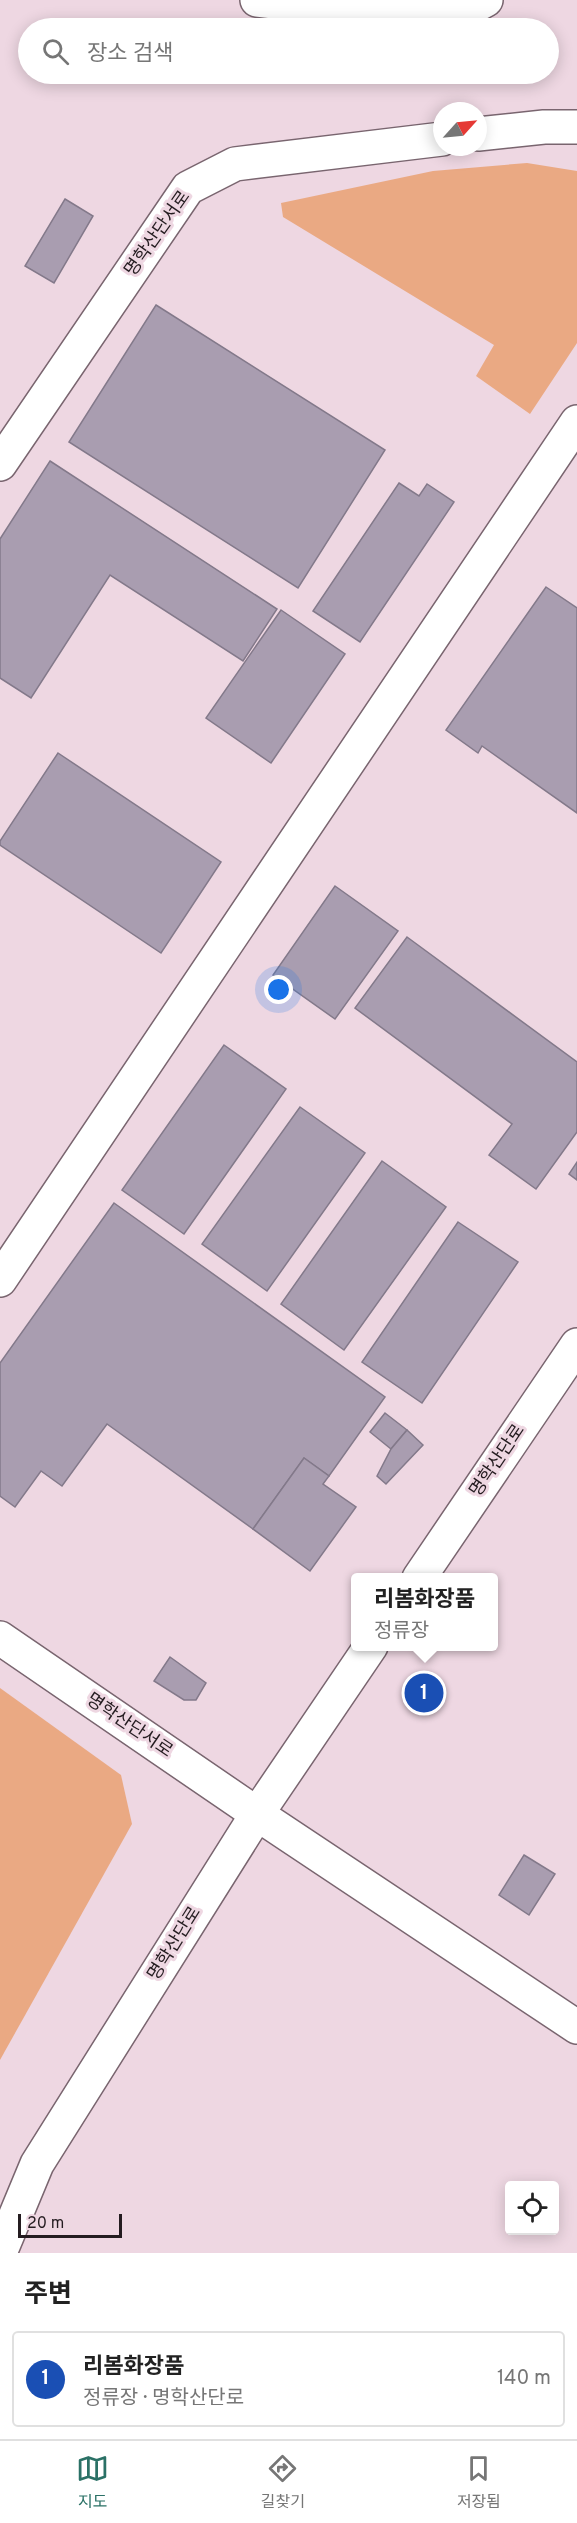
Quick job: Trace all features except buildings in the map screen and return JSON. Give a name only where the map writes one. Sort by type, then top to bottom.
[{"type":"street","points":[[256,0],[395,16],[436,7],[464,12],[486,0]]},
{"type":"street","points":[[487,133],[544,127],[577,127]]},
{"type":"street","name":"명학산단서로","points":[[0,464],[188,188],[236,164],[433,140]]},
{"type":"street","points":[[0,1280],[577,422]]},
{"type":"street","name":"명학산단로","points":[[421,1573],[577,1345]]},
{"type":"street","name":"명학산단서로","points":[[0,1638],[257,1814],[577,2027]]},
{"type":"street","name":"명학산단로","points":[[0,2253],[37,2164],[257,1814],[368,1651]]},
{"type":"shaded area","points":[[527,163],[577,171],[577,343],[530,414],[476,376],[494,345],[283,217],[281,203],[433,171]]},
{"type":"shaded area","points":[[0,1688],[121,1775],[132,1824],[0,2060]]},
{"type":"place","name":"리봄화장품","points":[[424,1693]]}]
